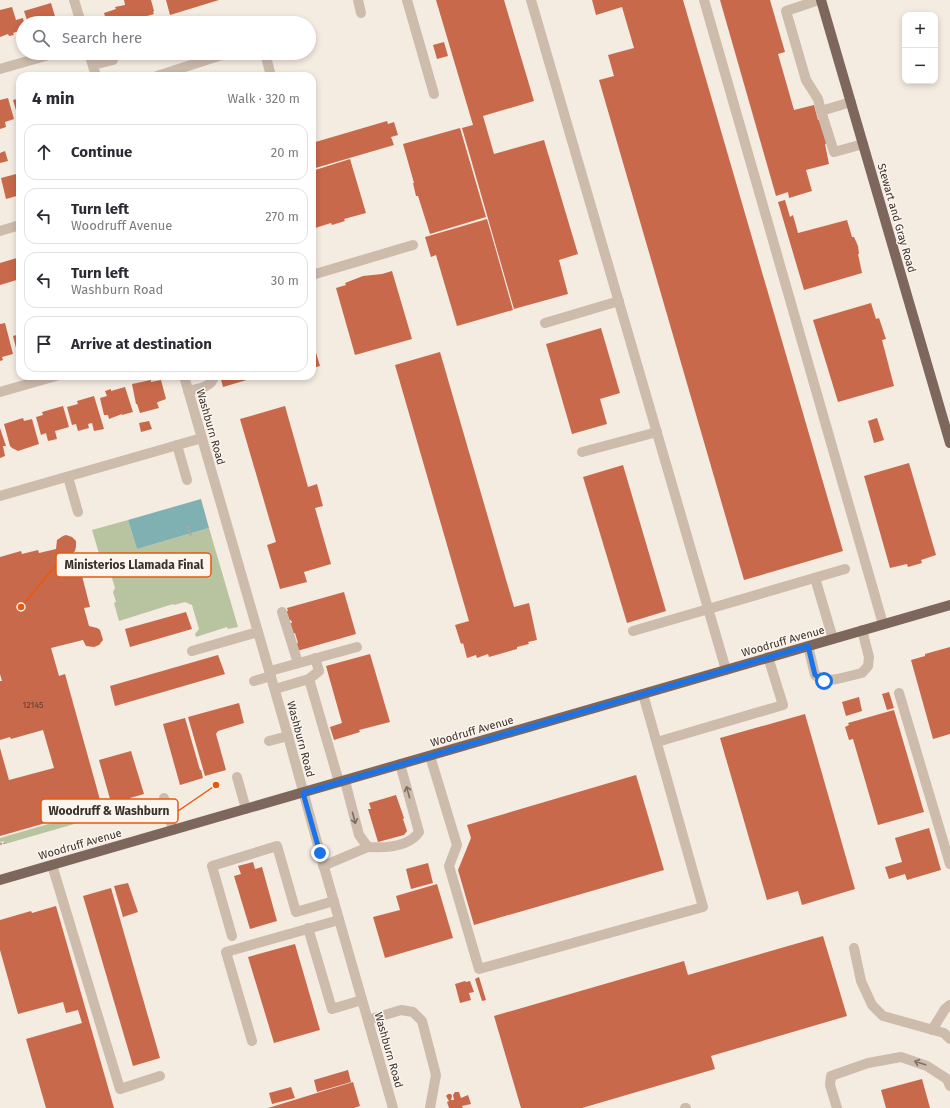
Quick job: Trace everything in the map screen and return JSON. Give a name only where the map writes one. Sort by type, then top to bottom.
[{"type":"main road","name":"Stewart and Gray Road","points":[[820,0],[950,443]]},
{"type":"main road","name":"Woodruff Avenue","points":[[0,880],[950,605]]},
{"type":"street","points":[[74,0],[79,16]]},
{"type":"street","points":[[358,0],[361,13]]},
{"type":"street","points":[[407,0],[434,94]]},
{"type":"street","points":[[531,0],[726,670]]},
{"type":"street","points":[[704,0],[883,624]]},
{"type":"street","points":[[820,0],[786,10],[806,80],[818,99],[834,152],[863,144]]},
{"type":"street","points":[[0,69],[32,60]]},
{"type":"street","points":[[91,60],[95,72]]},
{"type":"street","points":[[93,65],[112,60]]},
{"type":"street","points":[[176,72],[203,60]]},
{"type":"street","points":[[267,60],[270,72]]},
{"type":"street","points":[[821,111],[851,102]]},
{"type":"street","points":[[0,231],[16,226]]},
{"type":"street","points":[[316,274],[413,245]]},
{"type":"street","points":[[545,323],[619,302]]},
{"type":"street","points":[[0,392],[42,380]]},
{"type":"street","name":"Washburn Road","points":[[185,380],[275,689],[323,866],[393,1108]]},
{"type":"street","points":[[188,391],[211,384],[212,380]]},
{"type":"street","points":[[582,452],[657,432]]},
{"type":"street","points":[[0,496],[202,438]]},
{"type":"street","points":[[177,446],[187,480]]},
{"type":"street","points":[[68,477],[78,512]]},
{"type":"street","points":[[633,631],[845,569]]},
{"type":"street","points":[[815,578],[833,638]]},
{"type":"street","points":[[282,612],[298,663]]},
{"type":"street","points":[[808,646],[815,675],[824,681],[837,680],[862,673],[868,666],[869,657],[862,630]]},
{"type":"street","points":[[192,651],[258,632]]},
{"type":"street","points":[[254,681],[270,673],[298,663],[357,647]]},
{"type":"street","points":[[275,689],[309,679],[319,671],[315,658]]},
{"type":"street","points":[[657,742],[782,705],[768,658]]},
{"type":"street","points":[[309,679],[359,835],[368,847]]},
{"type":"street","points":[[900,693],[950,864]]},
{"type":"street","points":[[430,756],[457,845],[449,866],[479,969],[704,907],[643,694]]},
{"type":"street","points":[[269,741],[288,736]]},
{"type":"street","points":[[323,866],[368,847],[382,848],[415,838],[419,832],[400,764]]},
{"type":"street","points":[[237,778],[246,809]]},
{"type":"street","points":[[164,798],[173,830]]},
{"type":"street","points":[[232,936],[212,866],[277,846],[296,912],[334,902]]},
{"type":"street","points":[[52,865],[120,1089],[160,1076]]},
{"type":"street","points":[[252,1041],[226,952],[339,920]]},
{"type":"street","points":[[308,928],[332,1009],[362,1000]]},
{"type":"street","points":[[854,948],[861,981],[872,1005],[882,1016],[944,1033],[950,1039]]},
{"type":"street","points":[[932,1030],[945,1009],[950,1005]]},
{"type":"street","points":[[368,1020],[401,1010],[413,1012],[422,1021],[436,1075],[430,1108]]},
{"type":"street","points":[[837,1108],[830,1085],[831,1076],[868,1063],[901,1057],[927,1066],[947,1079],[950,1086]]},
{"type":"path","points":[[188,526],[191,536]]},
{"type":"path","points":[[0,844],[4,842],[4,844]]},
{"type":"green space","points":[[128,520],[137,549],[209,528],[238,627],[228,629],[227,627],[196,637],[195,634],[199,629],[192,605],[185,602],[173,604],[119,621],[114,603],[116,602],[113,592],[115,588],[112,578],[108,575],[104,560],[101,560],[92,530]]},
{"type":"green space","points":[[107,807],[109,814],[5,844],[4,841],[0,842],[0,838]]},
{"type":"water","points":[[201,499],[209,528],[137,549],[128,520]]},
{"type":"building","points":[[124,0],[151,0],[154,14],[147,16],[105,16],[104,13],[116,9],[115,7],[125,5]]},
{"type":"building","points":[[166,0],[219,0],[170,15]]},
{"type":"building","points":[[436,0],[504,0],[534,101],[483,116],[494,154],[544,140],[578,254],[559,260],[568,294],[514,309],[462,128],[473,125]]},
{"type":"building","points":[[592,0],[683,0],[843,551],[744,580],[599,80],[614,76],[608,55],[634,48],[622,7],[596,15]]},
{"type":"building","points":[[720,0],[770,0],[785,52],[778,54],[794,110],[814,105],[818,120],[822,119],[829,142],[825,144],[829,164],[806,170],[812,191],[789,198],[788,192],[776,196]]},
{"type":"building","points":[[51,3],[55,16],[26,16],[24,11]]},
{"type":"building","points":[[12,7],[16,20],[16,32],[13,33],[14,35],[9,36],[8,34],[0,37],[0,10]]},
{"type":"building","points":[[444,42],[448,56],[437,59],[433,45]]},
{"type":"building","points":[[8,98],[14,119],[5,122],[6,127],[0,129],[0,100]]},
{"type":"building","points":[[16,99],[16,110],[13,100]]},
{"type":"building","points":[[387,121],[388,124],[394,122],[398,135],[391,137],[394,145],[316,168],[316,142]]},
{"type":"building","points":[[460,128],[486,217],[430,234],[418,196],[416,196],[414,183],[403,144]]},
{"type":"building","points":[[5,151],[8,161],[0,163],[0,153]]},
{"type":"building","points":[[350,159],[366,213],[344,219],[345,221],[332,225],[331,223],[316,228],[316,170]]},
{"type":"building","points":[[16,174],[16,196],[6,199],[1,178]]},
{"type":"building","points":[[785,200],[790,217],[793,215],[798,233],[847,220],[852,237],[854,237],[858,246],[862,273],[804,290],[778,202]]},
{"type":"building","points":[[487,219],[513,310],[457,326],[436,255],[431,257],[425,237]]},
{"type":"building","points":[[16,258],[16,280],[0,285],[0,263]]},
{"type":"building","points":[[392,271],[412,339],[355,355],[336,288],[346,285],[345,283],[363,276],[382,274]]},
{"type":"building","points":[[871,303],[876,319],[879,318],[886,339],[882,340],[894,386],[838,402],[813,320]]},
{"type":"building","points":[[5,323],[13,354],[2,357],[3,360],[0,361],[0,324]]},
{"type":"building","points":[[601,328],[620,393],[600,399],[607,424],[572,434],[546,344]]},
{"type":"building","points":[[16,335],[16,348],[13,336]]},
{"type":"building","points":[[316,352],[320,366],[316,367]]},
{"type":"building","points":[[440,352],[514,607],[529,603],[537,640],[528,642],[529,644],[517,647],[517,649],[489,657],[488,654],[477,658],[476,655],[467,658],[463,643],[461,644],[455,625],[469,621],[395,365]]},
{"type":"building","points":[[151,380],[151,382],[161,380],[166,399],[157,403],[159,408],[140,413],[136,404],[132,384]]},
{"type":"building","points":[[221,380],[247,380],[223,387]]},
{"type":"building","points":[[125,387],[133,412],[109,419],[108,415],[104,415],[100,398],[107,396],[105,391]]},
{"type":"building","points":[[94,396],[104,429],[94,431],[92,423],[88,424],[89,428],[78,431],[76,424],[72,425],[67,407],[78,404],[77,401]]},
{"type":"building","points":[[63,406],[69,427],[55,431],[57,439],[48,441],[46,433],[41,435],[36,417],[43,415],[42,412]]},
{"type":"building","points":[[285,406],[308,487],[317,484],[323,506],[315,508],[331,564],[304,572],[307,582],[280,589],[267,545],[276,542],[240,419]]},
{"type":"building","points":[[23,418],[24,421],[32,419],[39,444],[18,451],[10,446],[4,424]]},
{"type":"building","points":[[877,418],[884,440],[874,443],[868,421]]},
{"type":"building","points":[[149,421],[152,429],[141,432],[139,423]]},
{"type":"building","points":[[0,428],[6,446],[3,446],[5,456],[0,458]]},
{"type":"building","points":[[909,463],[936,555],[921,560],[922,563],[908,567],[907,564],[890,568],[864,476]]},
{"type":"building","points":[[623,465],[666,611],[627,623],[583,477]]},
{"type":"building","points":[[66,535],[72,537],[76,541],[75,551],[69,556],[74,574],[81,572],[90,607],[84,608],[89,626],[100,630],[103,640],[99,645],[94,647],[86,646],[83,640],[51,648],[59,676],[65,674],[102,807],[0,836],[0,748],[9,780],[54,768],[43,730],[11,739],[10,737],[0,740],[0,681],[2,681],[0,674],[0,557],[21,551],[22,554],[38,550],[39,553],[56,549],[57,540]]},
{"type":"building","points":[[344,592],[356,634],[297,651],[295,644],[298,643],[295,633],[293,634],[289,623],[292,623],[291,620],[288,621],[286,611],[288,611],[287,608]]},
{"type":"building","points":[[186,612],[192,629],[130,647],[125,629]]},
{"type":"building","points":[[950,647],[950,734],[933,739],[911,660],[925,656],[925,654]]},
{"type":"building","points":[[370,654],[390,722],[359,730],[360,732],[334,740],[330,727],[342,723],[326,666]]},
{"type":"building","points":[[218,655],[225,674],[115,706],[110,686]]},
{"type":"building","points":[[889,692],[894,708],[887,710],[882,694]]},
{"type":"building","points":[[859,697],[862,711],[846,716],[842,702]]},
{"type":"building","points":[[239,703],[244,723],[218,731],[216,734],[226,770],[205,776],[188,717]]},
{"type":"building","points":[[894,710],[924,812],[878,825],[853,739],[849,740],[845,727],[849,725],[848,723]]},
{"type":"building","points":[[805,714],[855,889],[802,905],[798,891],[767,900],[720,738]]},
{"type":"building","points":[[185,718],[203,778],[180,785],[163,724]]},
{"type":"building","points":[[131,751],[144,794],[130,798],[131,801],[112,806],[99,760]]},
{"type":"building","points":[[636,775],[664,870],[474,925],[458,870],[471,838],[467,825]]},
{"type":"building","points":[[396,795],[407,831],[404,835],[378,842],[368,809],[371,809],[369,803]]},
{"type":"building","points":[[929,828],[941,870],[907,880],[905,874],[889,879],[885,867],[902,862],[895,838]]},
{"type":"building","points":[[253,862],[255,869],[262,867],[277,921],[250,929],[234,876],[241,874],[238,866]]},
{"type":"building","points":[[428,863],[433,883],[411,889],[406,869]]},
{"type":"building","points":[[128,883],[138,912],[123,917],[114,886]]},
{"type":"building","points":[[437,884],[453,938],[385,958],[373,917],[400,910],[396,896]]},
{"type":"building","points":[[111,888],[160,1058],[133,1066],[83,896]]},
{"type":"building","points":[[56,906],[114,1108],[46,1108],[26,1039],[82,1023],[78,1010],[66,1013],[63,1002],[18,1014],[0,950],[0,920],[31,911],[32,913]]},
{"type":"building","points":[[823,936],[847,1016],[711,1056],[715,1069],[582,1108],[521,1108],[494,1016],[684,961],[688,975]]},
{"type":"building","points":[[295,944],[320,1030],[274,1043],[248,957]]},
{"type":"building","points":[[479,977],[486,1000],[482,1001],[475,979]]},
{"type":"building","points":[[470,981],[474,992],[469,993],[471,1000],[460,1003],[455,984]]},
{"type":"building","points":[[348,1070],[351,1082],[317,1092],[314,1080]]},
{"type":"building","points":[[922,1079],[930,1108],[886,1108],[881,1090]]},
{"type":"building","points":[[353,1082],[360,1106],[354,1108],[268,1108]]},
{"type":"building","points":[[291,1087],[295,1098],[272,1104],[269,1093]]},
{"type":"building","points":[[455,1092],[459,1092],[461,1098],[468,1095],[471,1104],[462,1106],[463,1108],[449,1108],[447,1102],[449,1101],[446,1096],[451,1094],[451,1100],[454,1100],[453,1095]]},
{"type":"place","name":"Ministerios Llamada Final","points":[[21,607]]},
{"type":"place","name":"Woodruff & Washburn","points":[[216,785]]},
{"type":"route","points":[[320,853],[303,793],[808,646],[815,675],[824,681]]}]
